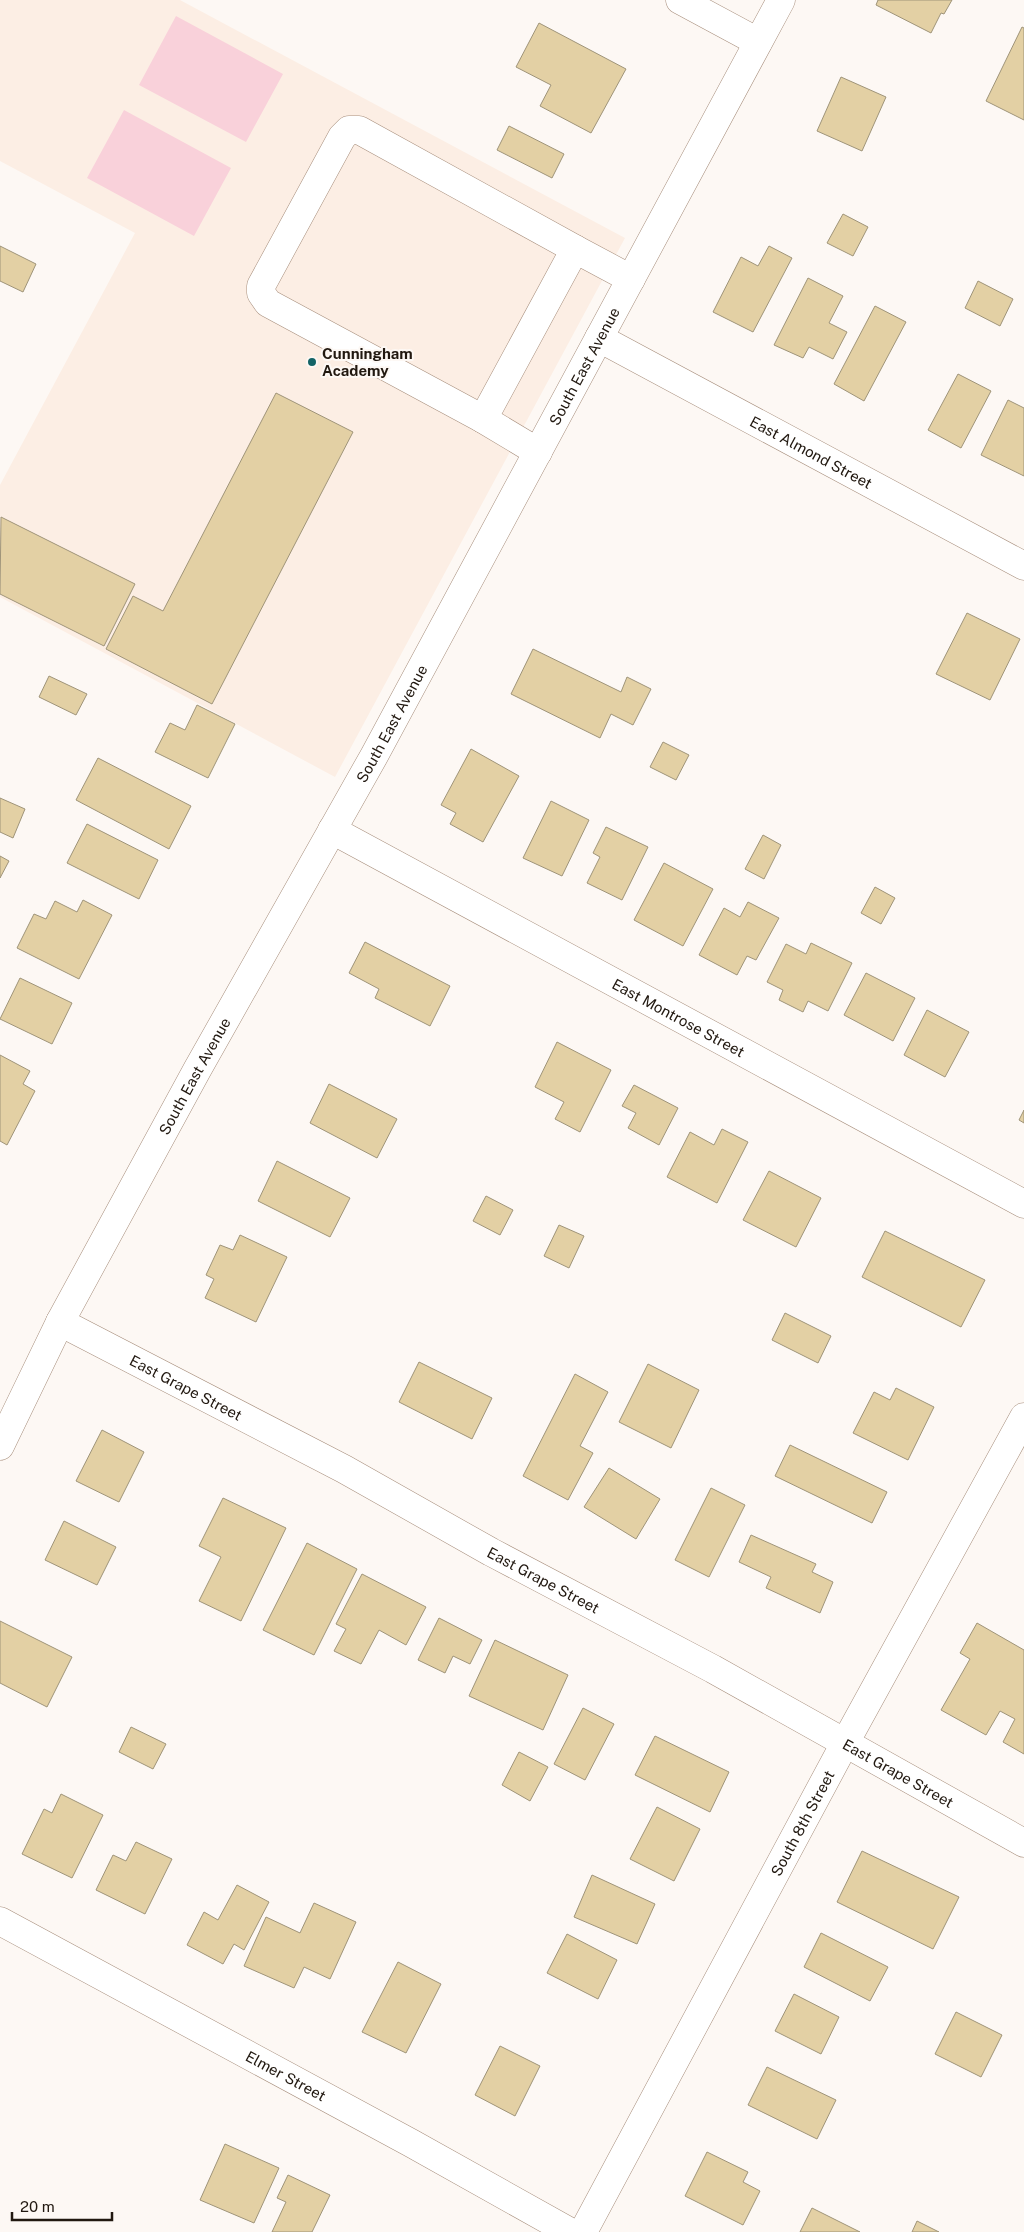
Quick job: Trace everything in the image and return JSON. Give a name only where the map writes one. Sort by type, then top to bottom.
[{"type":"street","points":[[680,0],[758,42]]},
{"type":"street","name":"South East Avenue","points":[[0,1446],[60,1322],[197,1070],[332,830],[781,0]]},
{"type":"street","points":[[538,452],[483,419],[268,302],[261,293],[261,286],[342,137],[349,130],[359,130],[631,279]]},
{"type":"street","points":[[483,419],[575,249]]},
{"type":"street","name":"East Almond Street","points":[[599,338],[1024,566]]},
{"type":"street","name":"East Montrose Street","points":[[332,830],[1024,1204]]},
{"type":"street","name":"East Grape Street","points":[[60,1322],[344,1469],[491,1552],[713,1669],[1024,1843]]},
{"type":"street","name":"South 8th Street","points":[[584,2232],[845,1743],[1024,1417]]},
{"type":"street","name":"Elmer Street","points":[[0,1921],[411,2143],[570,2232]]},
{"type":"shaded area","name":"Cunningham Academy","points":[[0,0],[180,0],[625,238],[335,777],[0,597],[0,485],[135,233],[0,161]]},
{"type":"shaded area","points":[[176,16],[283,74],[246,142],[139,85]]},
{"type":"shaded area","points":[[124,110],[231,168],[194,236],[87,178]]},
{"type":"building","points":[[878,0],[952,0],[944,14],[941,13],[931,33],[876,5]]},
{"type":"building","points":[[539,23],[626,69],[591,133],[540,106],[551,85],[516,67]]},
{"type":"building","points":[[1022,27],[1024,28],[1024,120],[986,101]]},
{"type":"building","points":[[841,77],[886,97],[862,151],[817,131]]},
{"type":"building","points":[[509,126],[564,154],[552,178],[497,150]]},
{"type":"building","points":[[843,214],[868,227],[853,256],[827,243]]},
{"type":"building","points":[[0,246],[36,264],[23,292],[0,281]]},
{"type":"building","points":[[769,246],[792,258],[753,332],[713,312],[741,257],[758,266]]},
{"type":"building","points":[[808,278],[843,296],[829,323],[847,332],[833,359],[809,347],[803,358],[774,345]]},
{"type":"building","points":[[978,281],[1013,299],[1000,326],[965,308]]},
{"type":"building","points":[[875,306],[906,322],[864,401],[834,384]]},
{"type":"building","points":[[958,374],[991,391],[961,448],[928,430]]},
{"type":"building","points":[[276,393],[353,432],[212,704],[106,649],[133,596],[163,611]]},
{"type":"building","points":[[1008,400],[1024,408],[1024,476],[981,455]]},
{"type":"building","points":[[1,517],[135,584],[104,646],[0,594]]},
{"type":"building","points":[[967,613],[1020,639],[990,700],[936,674]]},
{"type":"building","points":[[533,649],[621,692],[627,677],[651,689],[633,725],[611,714],[600,738],[511,694]]},
{"type":"building","points":[[49,676],[87,694],[76,715],[39,697]]},
{"type":"building","points":[[197,705],[235,724],[208,778],[155,752],[170,723],[185,730]]},
{"type":"building","points":[[663,742],[689,755],[676,780],[650,767]]},
{"type":"building","points":[[471,749],[519,776],[483,842],[450,824],[456,813],[441,805]]},
{"type":"building","points":[[98,758],[191,806],[169,849],[76,800]]},
{"type":"building","points":[[0,798],[25,809],[13,838],[0,832]]},
{"type":"building","points":[[551,801],[589,820],[562,876],[523,858]]},
{"type":"building","points":[[87,824],[158,860],[139,899],[67,863]]},
{"type":"building","points":[[606,827],[648,847],[622,900],[587,883],[600,857],[593,853]]},
{"type":"building","points":[[763,835],[781,845],[764,879],[745,869]]},
{"type":"building","points":[[0,856],[9,861],[0,878]]},
{"type":"building","points":[[664,863],[713,889],[683,946],[634,920]]},
{"type":"building","points":[[875,887],[895,898],[881,924],[861,913]]},
{"type":"building","points":[[83,900],[112,915],[79,979],[17,948],[34,914],[46,919],[55,901],[77,912]]},
{"type":"building","points":[[748,902],[779,918],[756,960],[747,956],[737,975],[699,955],[724,908],[740,917]]},
{"type":"building","points":[[365,942],[450,986],[430,1026],[375,998],[379,989],[349,973]]},
{"type":"building","points":[[811,943],[852,963],[828,1011],[808,1001],[803,1012],[779,1000],[783,990],[767,982],[786,944],[806,954]]},
{"type":"building","points":[[866,973],[915,998],[893,1041],[844,1015]]},
{"type":"building","points":[[20,978],[72,1003],[52,1044],[0,1019]]},
{"type":"building","points":[[927,1010],[969,1032],[945,1077],[904,1055]]},
{"type":"building","points":[[557,1042],[611,1070],[580,1132],[555,1119],[564,1102],[535,1087]]},
{"type":"building","points":[[0,1055],[30,1071],[23,1084],[35,1091],[7,1145],[0,1141]]},
{"type":"building","points":[[329,1084],[397,1119],[377,1158],[310,1123]]},
{"type":"building","points":[[634,1085],[678,1108],[659,1145],[628,1128],[636,1113],[622,1106]]},
{"type":"building","points":[[1024,1110],[1024,1123],[1019,1120]]},
{"type":"building","points":[[722,1129],[748,1142],[717,1203],[667,1177],[690,1132],[714,1145]]},
{"type":"building","points":[[277,1161],[350,1198],[330,1237],[258,1201]]},
{"type":"building","points":[[769,1171],[821,1198],[796,1247],[743,1220]]},
{"type":"building","points":[[486,1196],[513,1210],[500,1235],[473,1221]]},
{"type":"building","points":[[559,1225],[584,1236],[569,1268],[544,1256]]},
{"type":"building","points":[[885,1231],[985,1280],[961,1327],[862,1277]]},
{"type":"building","points":[[240,1235],[287,1257],[256,1322],[205,1298],[214,1279],[206,1275],[220,1245],[233,1250]]},
{"type":"building","points":[[785,1313],[831,1336],[818,1363],[772,1340]]},
{"type":"building","points":[[419,1362],[492,1398],[472,1439],[399,1402]]},
{"type":"building","points":[[648,1364],[699,1390],[671,1448],[619,1422]]},
{"type":"building","points":[[575,1374],[608,1392],[580,1446],[593,1453],[568,1500],[523,1476]]},
{"type":"building","points":[[896,1388],[934,1407],[908,1460],[853,1433],[874,1392],[890,1400]]},
{"type":"building","points":[[102,1430],[144,1452],[119,1502],[76,1481]]},
{"type":"building","points":[[790,1445],[887,1492],[872,1523],[775,1476]]},
{"type":"building","points":[[609,1468],[660,1499],[636,1539],[584,1507]]},
{"type":"building","points":[[711,1488],[745,1505],[709,1577],[675,1560]]},
{"type":"building","points":[[223,1498],[286,1528],[241,1621],[199,1601],[221,1557],[199,1546]]},
{"type":"building","points":[[64,1521],[116,1547],[97,1585],[45,1560]]},
{"type":"building","points":[[751,1535],[816,1564],[812,1572],[833,1582],[820,1613],[766,1588],[771,1577],[739,1562]]},
{"type":"building","points":[[307,1543],[357,1569],[314,1655],[263,1630]]},
{"type":"building","points":[[362,1574],[426,1607],[406,1645],[379,1630],[361,1664],[334,1651],[346,1629],[336,1624]]},
{"type":"building","points":[[439,1618],[482,1640],[470,1664],[453,1656],[445,1673],[418,1660]]},
{"type":"building","points":[[0,1621],[72,1657],[47,1707],[0,1683]]},
{"type":"building","points":[[977,1623],[1024,1650],[1024,1754],[1003,1742],[1015,1719],[1000,1711],[986,1735],[941,1710],[970,1659],[960,1653]]},
{"type":"building","points":[[495,1640],[568,1675],[543,1730],[469,1696]]},
{"type":"building","points":[[583,1708],[614,1724],[585,1780],[554,1764]]},
{"type":"building","points":[[131,1727],[166,1744],[153,1769],[119,1752]]},
{"type":"building","points":[[655,1736],[729,1772],[710,1812],[635,1775]]},
{"type":"building","points":[[519,1752],[548,1767],[530,1801],[502,1785]]},
{"type":"building","points":[[61,1794],[103,1815],[72,1878],[22,1854],[44,1809],[52,1813]]},
{"type":"building","points":[[657,1807],[700,1829],[674,1881],[630,1859]]},
{"type":"building","points":[[136,1842],[172,1859],[145,1914],[96,1890],[113,1855],[126,1861]]},
{"type":"building","points":[[862,1851],[959,1897],[933,1949],[837,1902]]},
{"type":"building","points":[[592,1875],[655,1904],[637,1944],[574,1917]]},
{"type":"building","points":[[237,1885],[269,1902],[244,1950],[234,1944],[223,1964],[187,1945],[204,1912],[218,1920]]},
{"type":"building","points":[[314,1903],[356,1922],[330,1979],[304,1967],[294,1988],[244,1966],[266,1917],[300,1933]]},
{"type":"building","points":[[821,1933],[888,1967],[870,2001],[804,1967]]},
{"type":"building","points":[[567,1934],[617,1960],[598,1999],[547,1973]]},
{"type":"building","points":[[398,1962],[441,1984],[406,2053],[362,2032]]},
{"type":"building","points":[[794,1994],[839,2017],[821,2054],[775,2031]]},
{"type":"building","points":[[956,2012],[1002,2035],[981,2077],[935,2054]]},
{"type":"building","points":[[500,2046],[540,2066],[515,2116],[475,2095]]},
{"type":"building","points":[[767,2067],[836,2100],[817,2139],[748,2105]]},
{"type":"building","points":[[225,2144],[279,2168],[254,2223],[200,2200]]},
{"type":"building","points":[[707,2152],[748,2172],[743,2182],[760,2191],[743,2225],[685,2196]]},
{"type":"building","points":[[288,2175],[330,2195],[312,2232],[272,2232],[286,2202],[277,2198]]},
{"type":"building","points":[[812,2208],[860,2232],[800,2232]]},
{"type":"building","points":[[917,2221],[939,2232],[912,2232]]},
{"type":"place","name":"Cunningham Academy","points":[[312,362]]}]
